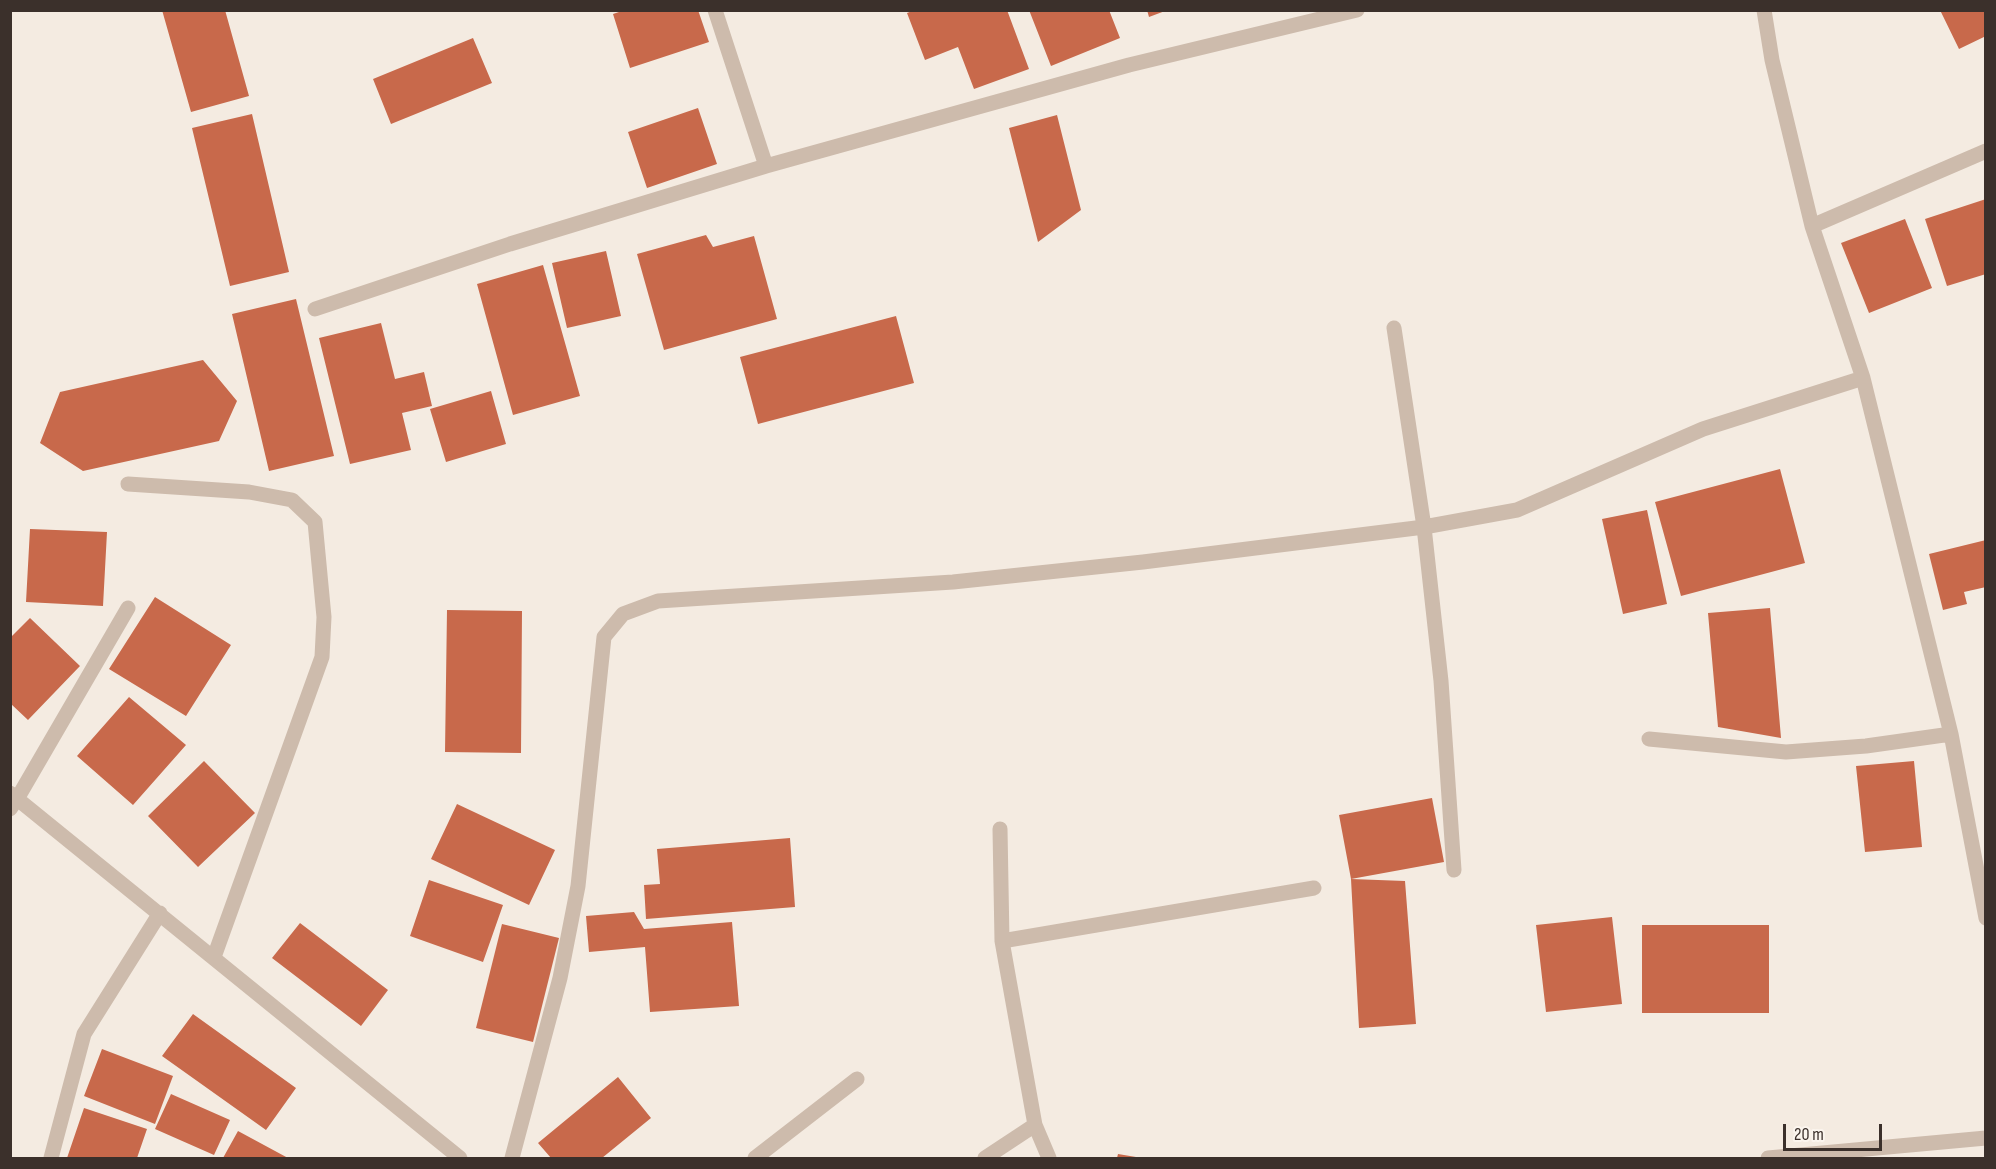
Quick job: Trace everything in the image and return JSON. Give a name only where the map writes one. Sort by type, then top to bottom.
[{"type":"street","points":[[715,10],[766,166]]},
{"type":"street","points":[[315,309],[510,244],[766,166],[1129,65],[1358,10]]},
{"type":"street","points":[[1764,10],[1772,60],[1812,226],[1863,378],[1952,735],[1986,918]]},
{"type":"street","points":[[1812,226],[1986,151]]},
{"type":"street","points":[[1394,328],[1424,526],[1441,681],[1454,870]]},
{"type":"street","points":[[512,1158],[560,978],[578,886],[604,637],[623,614],[658,601],[953,582],[1143,562],[1424,526],[1517,510],[1703,429],[1863,378]]},
{"type":"street","points":[[128,484],[249,492],[292,500],[315,522],[324,616],[322,657],[214,957]]},
{"type":"street","points":[[128,608],[13,800],[160,913],[460,1158]]},
{"type":"street","points":[[1649,740],[1786,752],[1866,746],[1952,735]]},
{"type":"street","points":[[1000,830],[1002,941],[1035,1125],[1049,1158]]},
{"type":"street","points":[[1002,941],[1314,888]]},
{"type":"street","points":[[51,1158],[84,1034],[160,913]]},
{"type":"street","points":[[755,1158],[857,1079]]},
{"type":"street","points":[[985,1158],[1035,1125]]},
{"type":"street","points":[[1767,1158],[1986,1138]]},
{"type":"building","points":[[162,10],[225,10],[249,96],[191,112]]},
{"type":"building","points":[[625,10],[698,10],[709,42],[630,68],[613,14]]},
{"type":"building","points":[[915,10],[1007,10],[1029,69],[974,89],[958,47],[925,60],[907,13]]},
{"type":"building","points":[[1029,10],[1109,10],[1120,38],[1051,66]]},
{"type":"building","points":[[1147,10],[1165,10],[1165,11],[1149,17]]},
{"type":"building","points":[[1940,10],[1986,10],[1986,36],[1959,49]]},
{"type":"building","points":[[473,38],[492,83],[391,124],[373,79]]},
{"type":"building","points":[[698,108],[717,164],[647,188],[628,132]]},
{"type":"building","points":[[252,114],[289,272],[230,286],[192,128]]},
{"type":"building","points":[[1057,115],[1081,210],[1038,242],[1009,128]]},
{"type":"building","points":[[1986,199],[1986,274],[1947,286],[1925,219]]},
{"type":"building","points":[[1905,219],[1932,288],[1869,313],[1841,243]]},
{"type":"building","points":[[706,235],[713,247],[754,236],[777,319],[664,350],[637,254]]},
{"type":"building","points":[[606,251],[621,316],[567,328],[552,263]]},
{"type":"building","points":[[543,265],[580,396],[513,415],[477,284]]},
{"type":"building","points":[[296,299],[334,456],[269,471],[232,314]]},
{"type":"building","points":[[896,316],[914,383],[758,424],[740,357]]},
{"type":"building","points":[[381,323],[395,379],[424,372],[432,406],[402,413],[411,450],[350,464],[319,338]]},
{"type":"building","points":[[203,360],[237,401],[219,441],[83,471],[40,443],[60,392]]},
{"type":"building","points":[[491,391],[506,444],[446,462],[430,409]]},
{"type":"building","points":[[1780,469],[1805,563],[1681,596],[1655,502]]},
{"type":"building","points":[[1647,510],[1667,604],[1623,614],[1602,519]]},
{"type":"building","points":[[30,529],[107,532],[103,606],[26,602]]},
{"type":"building","points":[[1986,540],[1986,587],[1964,592],[1967,604],[1943,610],[1929,554]]},
{"type":"building","points":[[155,597],[231,645],[186,716],[109,669]]},
{"type":"building","points":[[1770,608],[1781,738],[1718,727],[1708,613]]},
{"type":"building","points":[[447,610],[522,611],[521,753],[445,752]]},
{"type":"building","points":[[30,618],[80,666],[28,720],[10,703],[10,638]]},
{"type":"building","points":[[129,697],[186,745],[133,805],[77,756]]},
{"type":"building","points":[[204,761],[255,813],[198,867],[148,816]]},
{"type":"building","points":[[1914,761],[1922,847],[1865,852],[1856,766]]},
{"type":"building","points":[[1432,798],[1444,862],[1351,879],[1339,815]]},
{"type":"building","points":[[457,804],[555,850],[529,905],[431,859]]},
{"type":"building","points":[[790,838],[795,907],[646,919],[644,885],[660,884],[657,849]]},
{"type":"building","points":[[1351,879],[1405,881],[1416,1024],[1359,1028]]},
{"type":"building","points":[[429,880],[503,905],[483,962],[410,936]]},
{"type":"building","points":[[634,912],[644,929],[732,922],[739,1006],[650,1012],[645,947],[589,952],[586,916]]},
{"type":"building","points":[[1612,917],[1622,1004],[1546,1012],[1536,925]]},
{"type":"building","points":[[300,923],[388,990],[361,1026],[272,958]]},
{"type":"building","points":[[502,924],[559,938],[533,1042],[476,1028]]},
{"type":"building","points":[[1642,925],[1769,925],[1769,1013],[1642,1013]]},
{"type":"building","points":[[193,1014],[296,1088],[266,1130],[162,1056]]},
{"type":"building","points":[[102,1049],[173,1076],[155,1124],[84,1096]]},
{"type":"building","points":[[618,1077],[651,1118],[602,1158],[551,1158],[538,1143]]},
{"type":"building","points":[[171,1094],[230,1120],[214,1155],[155,1129]]},
{"type":"building","points":[[84,1108],[147,1129],[137,1158],[67,1158]]},
{"type":"building","points":[[238,1131],[288,1158],[223,1158]]},
{"type":"building","points":[[1118,1154],[1136,1157],[1136,1158],[1117,1158]]}]
